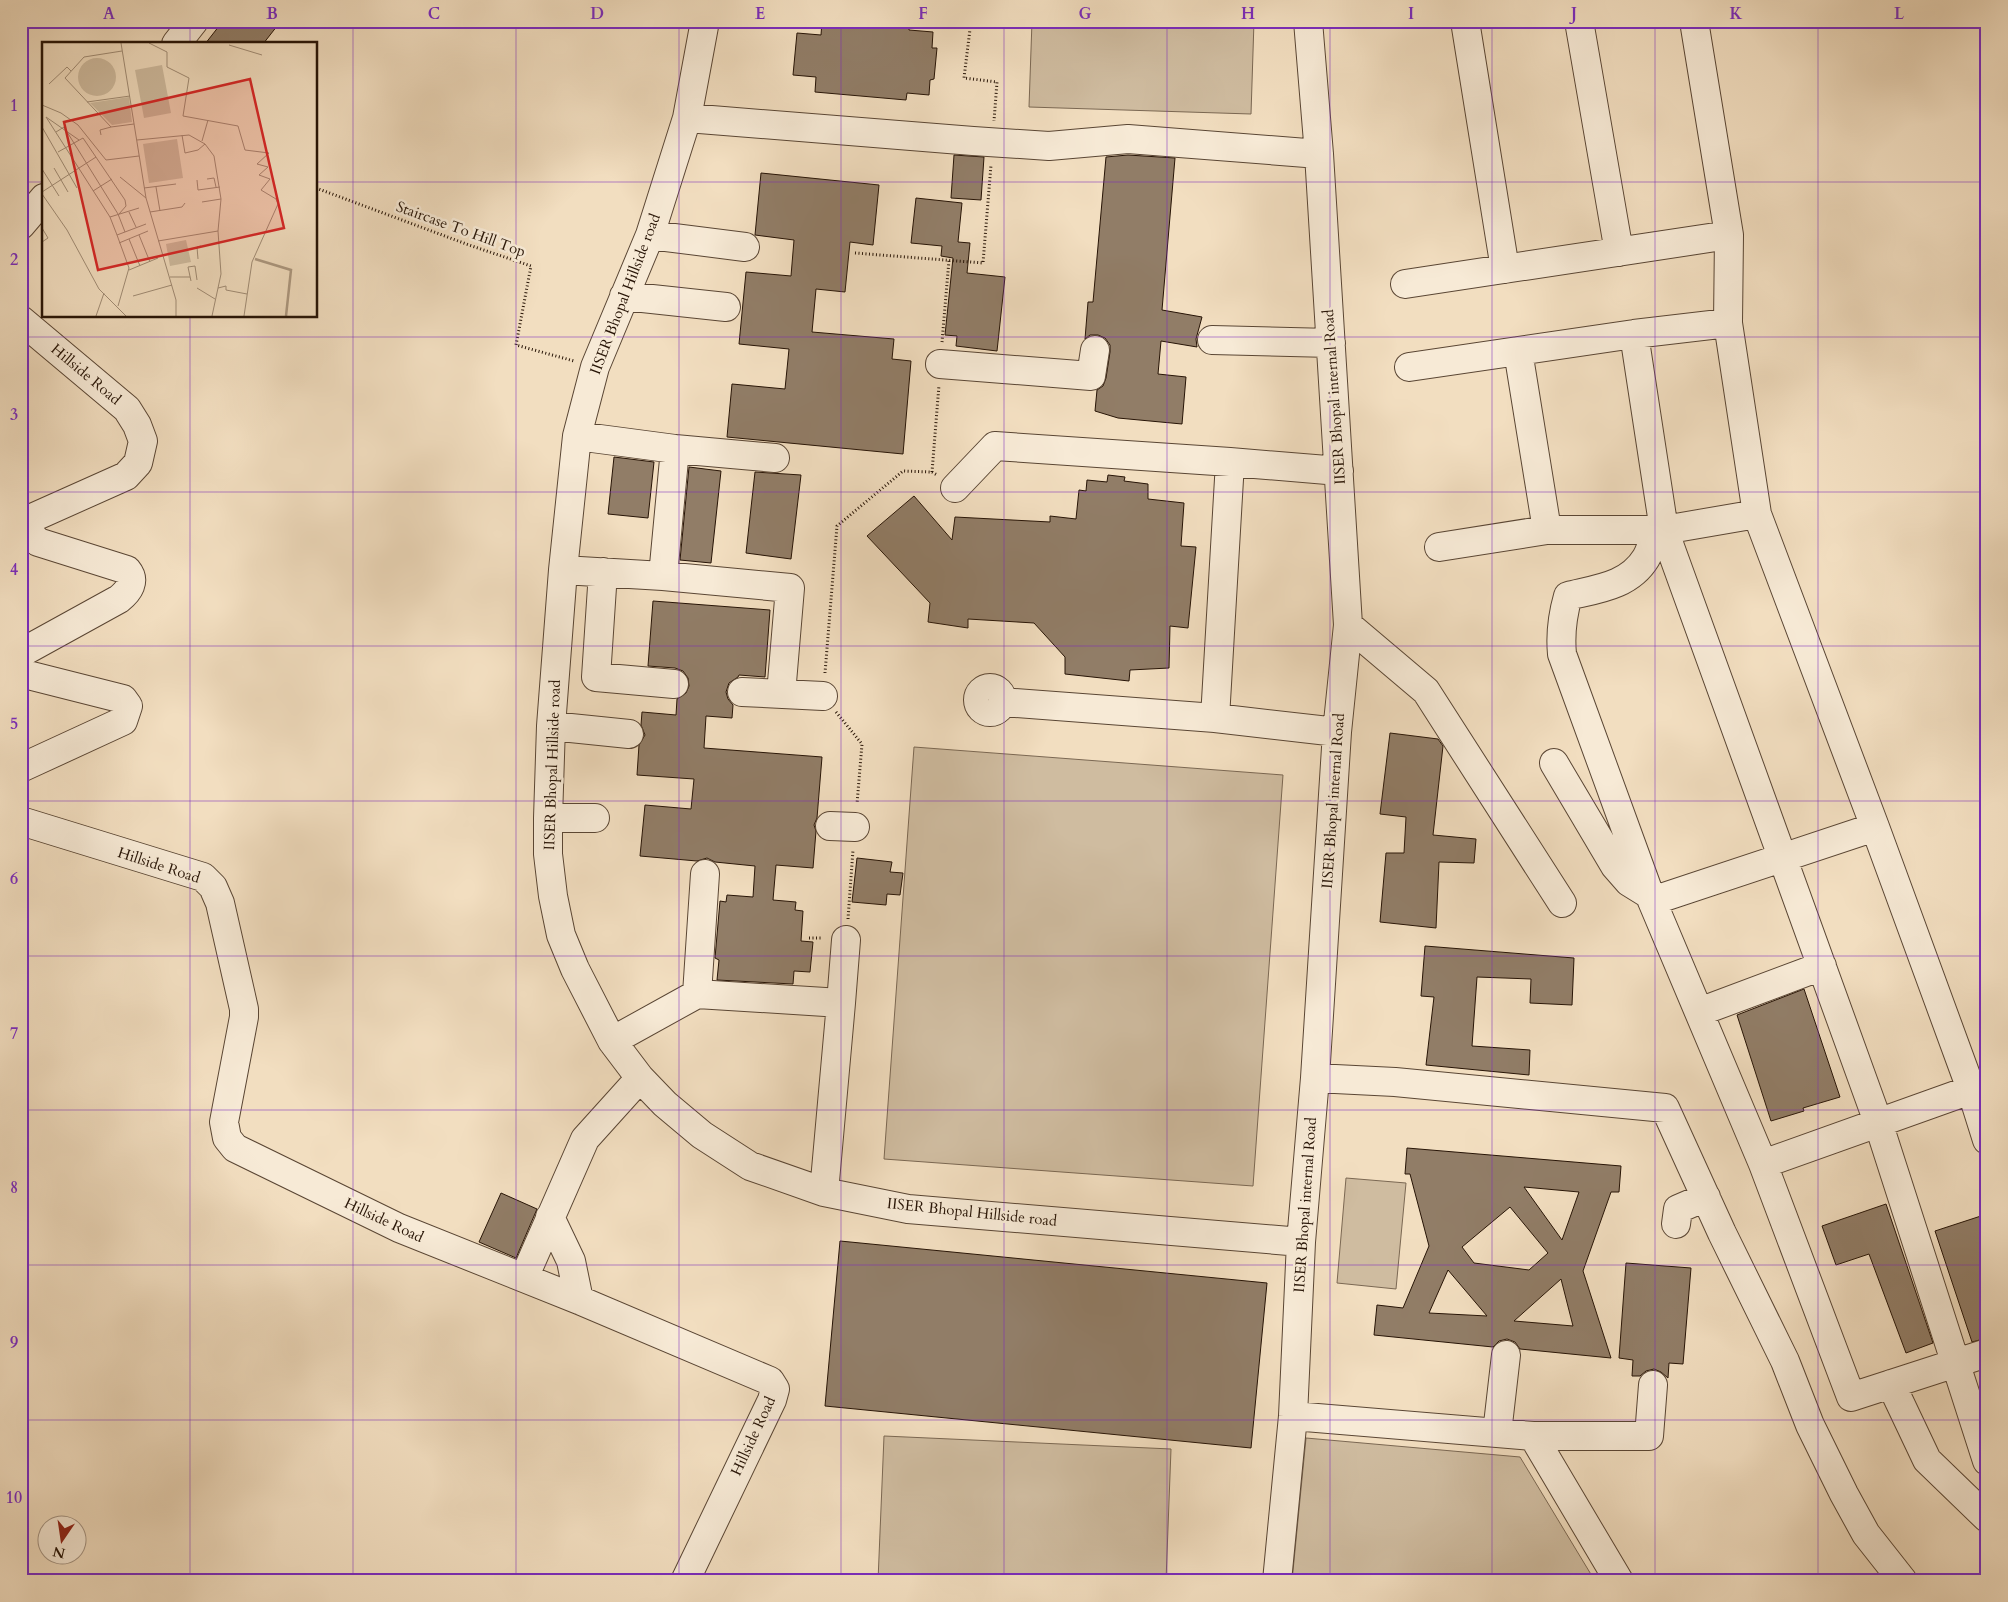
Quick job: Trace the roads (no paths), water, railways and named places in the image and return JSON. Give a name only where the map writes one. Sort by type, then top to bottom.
[{"type":"street","points":[[178,42],[194,21]]},
{"type":"street","name":"IISER Bhopal Hillside road","points":[[705,21],[687,118],[650,235],[595,367],[577,436],[563,570],[551,726],[548,818],[548,854],[561,935],[575,969],[612,1040],[640,1078],[665,1104],[702,1135],[750,1166],[824,1192],[908,1208],[1301,1242]]},
{"type":"street","name":"IISER Bhopal internal Road","points":[[1277,1581],[1294,1416],[1301,1242],[1315,1078],[1337,732],[1348,625],[1319,154],[1308,21]]},
{"type":"street","points":[[1465,21],[1505,269]]},
{"type":"street","points":[[1579,21],[1619,252]]},
{"type":"street","points":[[1694,21],[1729,235],[1728,323],[1757,514],[1875,827],[1979,1086],[1987,1140]]},
{"type":"street","points":[[687,118],[1049,146],[1128,139],[1319,154]]},
{"type":"street","points":[[21,224],[42,200]]},
{"type":"street","points":[[650,235],[745,247]]},
{"type":"street","points":[[1404,284],[1729,235]]},
{"type":"street","points":[[624,296],[726,307]]},
{"type":"street","name":"Hillside Road","points":[[21,320],[127,409],[137,425],[143,441],[138,463],[126,476],[32,518],[26,525],[27,531],[38,542],[126,570],[131,575],[132,584],[119,599],[21,653]]},
{"type":"street","points":[[1409,367],[1634,334],[1728,323]]},
{"type":"street","points":[[1634,334],[1660,529],[1783,858],[1878,1122],[1987,1461]]},
{"type":"street","points":[[1212,340],[1331,343]]},
{"type":"street","points":[[940,364],[1091,376],[1094,350]]},
{"type":"street","points":[[1518,351],[1547,530]]},
{"type":"street","points":[[577,436],[675,449],[775,458]]},
{"type":"street","points":[[955,488],[995,446],[1230,462],[1339,472]]},
{"type":"street","points":[[663,576],[675,449]]},
{"type":"street","points":[[1215,718],[1230,462]]},
{"type":"street","points":[[1439,547],[1547,530],[1660,529],[1757,514]]},
{"type":"street","points":[[1660,529],[1646,558],[1628,578],[1616,585],[1568,596],[1562,617],[1560,635],[1562,654],[1651,898],[1762,1164],[1851,1397],[1987,1353]]},
{"type":"street","points":[[563,570],[663,576],[790,588],[781,694]]},
{"type":"street","points":[[603,572],[596,677],[674,684]]},
{"type":"street","points":[[1348,625],[1426,691],[1562,903]]},
{"type":"street","points":[[21,671],[28,675],[123,699],[128,706],[123,721],[21,768]]},
{"type":"street","points":[[742,692],[823,696]]},
{"type":"street","points":[[1002,702],[1215,718],[1337,732]]},
{"type":"street","points":[[551,726],[629,734]]},
{"type":"street","points":[[1554,764],[1615,866],[1629,882],[1651,898]]},
{"type":"street","points":[[548,818],[595,818]]},
{"type":"street","name":"Hillside Road","points":[[21,821],[203,877],[213,887],[220,903],[244,1009],[224,1122],[227,1138],[235,1148],[399,1228],[579,1300],[770,1381],[775,1389],[772,1400],[685,1581]]},
{"type":"street","points":[[1651,898],[1783,858],[1875,827]]},
{"type":"street","points":[[697,994],[705,874]]},
{"type":"street","points":[[824,1192],[846,940]]},
{"type":"street","points":[[1699,1012],[1822,966]]},
{"type":"street","points":[[612,1040],[697,994],[842,1002]]},
{"type":"street","points":[[524,1278],[585,1140],[640,1078]]},
{"type":"street","points":[[1315,1078],[1395,1082],[1665,1108],[1706,1198],[1785,1361],[1810,1425],[1844,1494],[1866,1534],[1903,1581]]},
{"type":"street","points":[[1762,1164],[1979,1086]]},
{"type":"street","points":[[1676,1224],[1678,1209],[1706,1198]]},
{"type":"street","points":[[550,1217],[571,1261],[579,1300]]},
{"type":"street","points":[[1497,1433],[1506,1355]]},
{"type":"street","points":[[1891,1384],[1927,1460],[1987,1518]]},
{"type":"street","points":[[1294,1416],[1533,1436],[1649,1436],[1653,1385]]},
{"type":"street","points":[[1533,1436],[1618,1581]]}]
